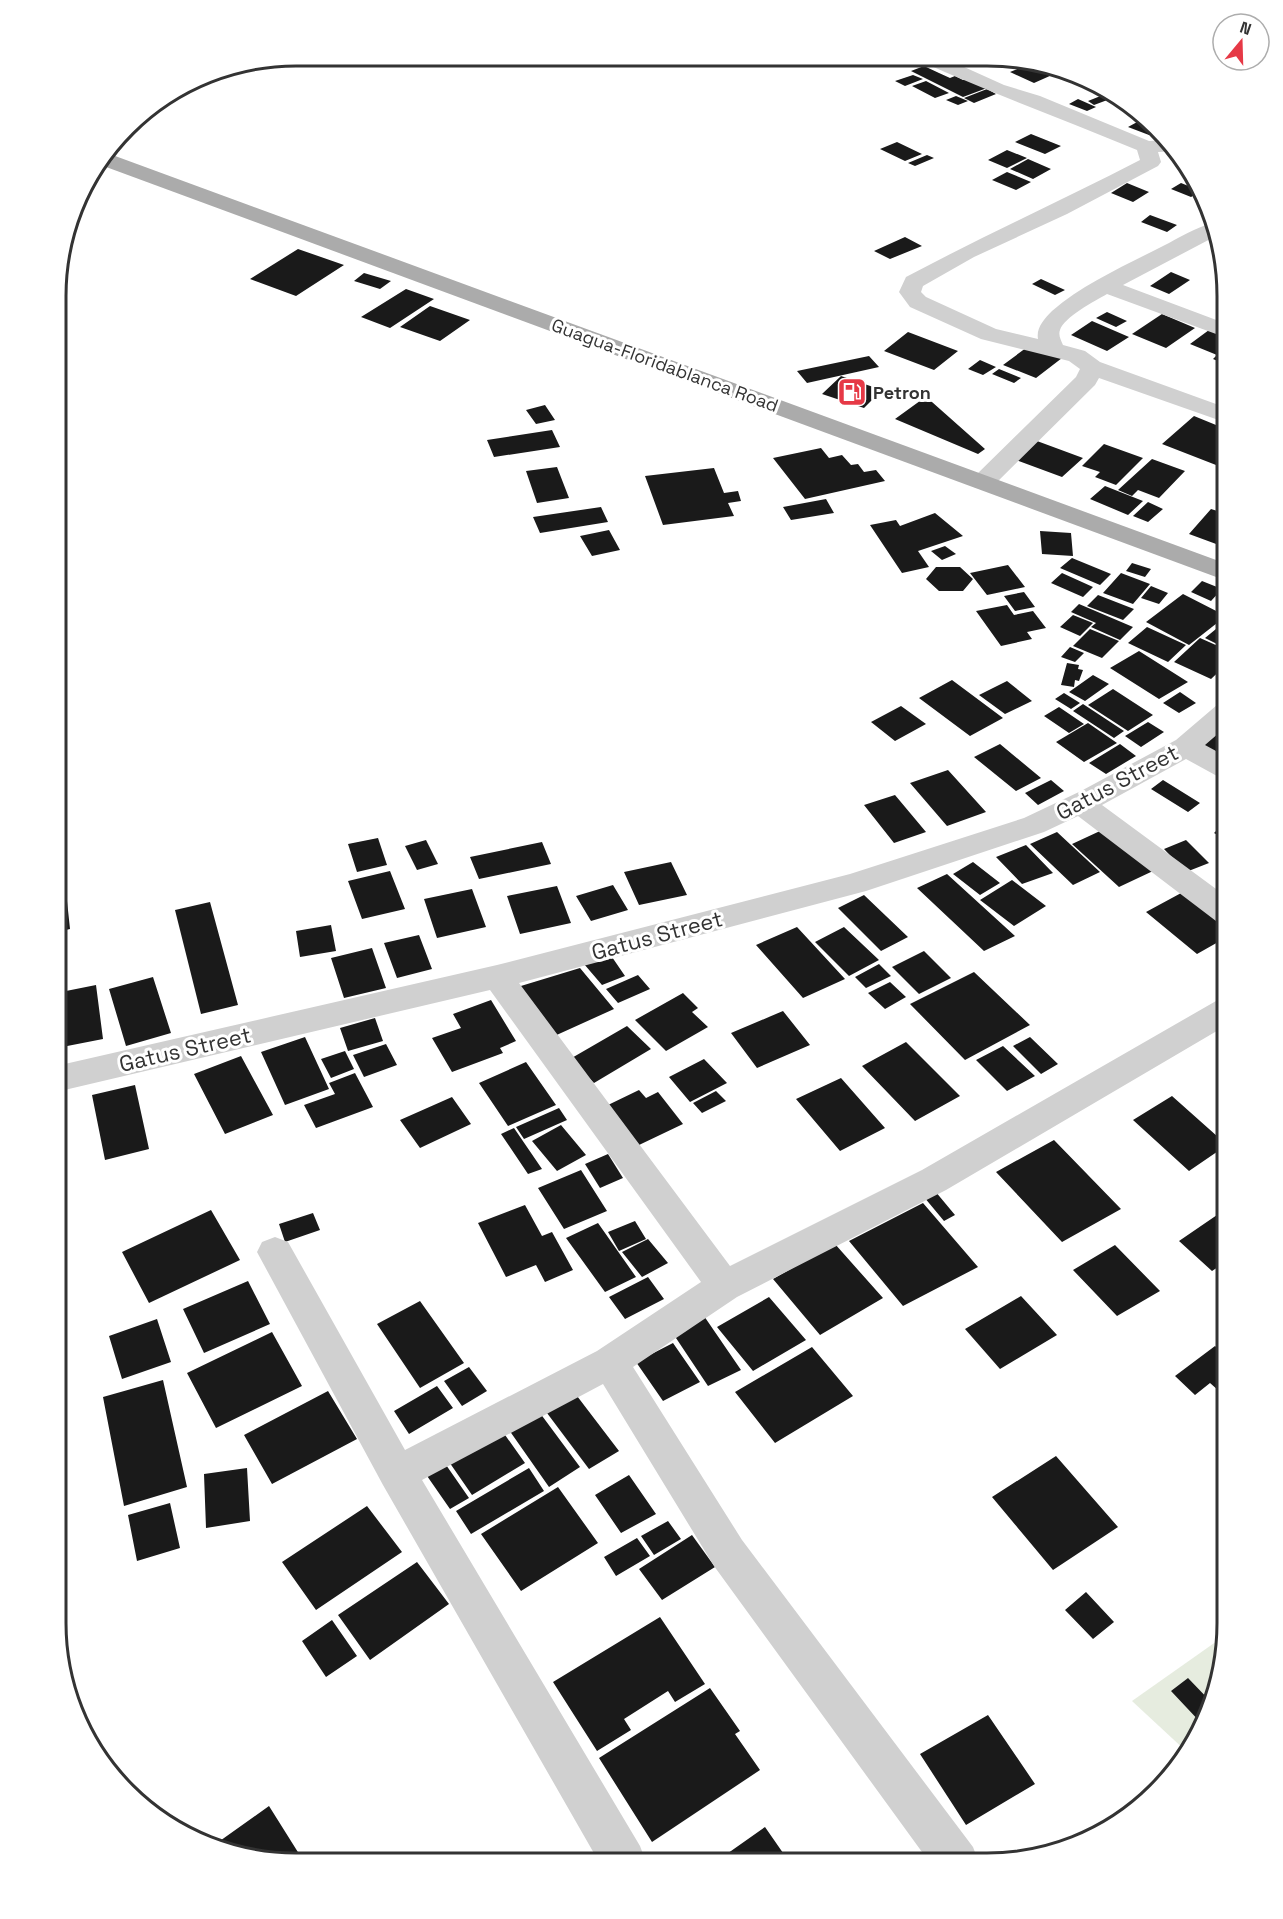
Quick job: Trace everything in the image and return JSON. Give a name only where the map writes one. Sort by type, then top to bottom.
[{"type":"main road","name":"Guagua-Floridablanca Road","points":[[110,161],[1217,569]]},
{"type":"street","points":[[946,66],[997,89],[1033,100],[1146,147],[1162,146]]},
{"type":"street","points":[[1146,147],[1151,162],[1060,210],[967,253],[914,282],[910,292],[918,302],[989,334],[1077,356],[1092,367],[1217,412]]},
{"type":"street","points":[[1053,349],[1048,335],[1051,324],[1090,294],[1209,237]]},
{"type":"street","points":[[1105,286],[1217,328]]},
{"type":"street","points":[[982,482],[1087,380],[1092,367]]},
{"type":"street","name":"Gatus Street","points":[[66,1077],[497,977],[855,882],[1034,825],[1186,747],[1217,720]]},
{"type":"street","points":[[1186,747],[1217,764]]},
{"type":"street","points":[[1080,803],[1217,906]]},
{"type":"street","points":[[497,977],[724,1286]]},
{"type":"street","points":[[397,1473],[610,1362],[724,1286],[934,1180],[1217,1017]]},
{"type":"street","points":[[275,1252],[397,1473],[618,1853]]},
{"type":"street","points":[[610,1362],[728,1553],[950,1853]]},
{"type":"shaded area","points":[[1217,1641],[1213,1668],[1205,1697],[1181,1746],[1132,1701]]},
{"type":"building","points":[[924,66],[950,78],[955,76],[963,80],[967,79],[987,88],[963,97],[911,71]]},
{"type":"building","points":[[1019,68],[1051,75],[1034,83],[1010,72]]},
{"type":"building","points":[[913,75],[923,79],[905,86],[895,81]]},
{"type":"building","points":[[926,81],[949,93],[935,98],[912,86]]},
{"type":"building","points":[[987,89],[996,94],[974,103],[964,98]]},
{"type":"building","points":[[956,96],[968,101],[958,105],[946,100]]},
{"type":"building","points":[[1100,96],[1107,100],[1094,105],[1088,101]]},
{"type":"building","points":[[1078,99],[1096,107],[1087,111],[1069,104]]},
{"type":"building","points":[[1137,122],[1151,134],[1149,135],[1128,127]]},
{"type":"building","points":[[1031,134],[1061,146],[1045,154],[1015,142]]},
{"type":"building","points":[[897,142],[922,154],[905,161],[880,149]]},
{"type":"building","points":[[1007,150],[1027,158],[1007,168],[988,160]]},
{"type":"building","points":[[927,155],[934,158],[915,166],[908,163]]},
{"type":"building","points":[[1028,159],[1051,169],[1033,179],[1010,169]]},
{"type":"building","points":[[1007,172],[1031,182],[1016,190],[992,180]]},
{"type":"building","points":[[1127,183],[1149,192],[1133,202],[1111,193]]},
{"type":"building","points":[[1181,183],[1189,186],[1194,195],[1191,197],[1171,189]]},
{"type":"building","points":[[1150,215],[1177,225],[1167,232],[1141,222]]},
{"type":"building","points":[[905,237],[922,246],[890,259],[874,251]]},
{"type":"building","points":[[298,249],[344,265],[296,296],[250,279]]},
{"type":"building","points":[[1171,272],[1190,280],[1169,294],[1150,286]]},
{"type":"building","points":[[364,273],[391,281],[380,289],[354,281]]},
{"type":"building","points":[[1041,279],[1065,290],[1055,295],[1032,284]]},
{"type":"building","points":[[406,289],[434,299],[390,328],[361,317]]},
{"type":"building","points":[[430,306],[470,320],[440,341],[400,327]]},
{"type":"building","points":[[1107,312],[1127,321],[1116,327],[1096,318]]},
{"type":"building","points":[[1162,314],[1195,328],[1166,348],[1132,334]]},
{"type":"building","points":[[1092,321],[1129,337],[1107,351],[1071,335]]},
{"type":"building","points":[[1209,330],[1217,334],[1217,355],[1190,344]]},
{"type":"building","points":[[908,332],[958,351],[934,370],[884,351]]},
{"type":"building","points":[[1030,345],[1062,358],[1036,378],[1003,365]]},
{"type":"building","points":[[869,356],[879,367],[807,383],[797,371]]},
{"type":"building","points":[[980,360],[996,367],[983,375],[968,369]]},
{"type":"building","points":[[999,369],[1021,378],[1014,383],[992,374]]},
{"type":"building","name":"Petron","points":[[841,376],[882,390],[864,408],[822,394]]},
{"type":"building","points":[[924,398],[932,402],[985,449],[978,454],[895,419]]},
{"type":"building","points":[[545,405],[555,420],[536,424],[526,410]]},
{"type":"building","points":[[1194,416],[1217,424],[1217,464],[1216,465],[1162,444]]},
{"type":"building","points":[[552,430],[560,447],[494,457],[487,440]]},
{"type":"building","points":[[1037,441],[1083,458],[1062,477],[1016,460]]},
{"type":"building","points":[[1104,444],[1143,458],[1116,485],[1095,477],[1100,472],[1082,466]]},
{"type":"building","points":[[821,448],[829,458],[842,455],[851,465],[858,464],[864,472],[876,470],[885,481],[805,499],[773,458]]},
{"type":"building","points":[[1152,459],[1185,471],[1159,498],[1138,490],[1132,496],[1118,490]]},
{"type":"building","points":[[557,467],[569,498],[537,503],[526,471]]},
{"type":"building","points":[[714,468],[724,493],[738,491],[741,501],[728,503],[734,516],[663,525],[645,476]]},
{"type":"building","points":[[1105,486],[1143,501],[1128,515],[1090,499]]},
{"type":"building","points":[[826,499],[834,513],[791,520],[783,507]]},
{"type":"building","points":[[1148,502],[1163,509],[1148,522],[1133,516]]},
{"type":"building","points":[[601,507],[608,522],[540,533],[533,517]]},
{"type":"building","points":[[1211,509],[1217,511],[1217,544],[1189,534]]},
{"type":"building","points":[[935,513],[963,536],[918,551],[929,567],[902,573],[870,525],[896,520],[900,526]]},
{"type":"building","points":[[609,530],[620,550],[592,556],[580,536]]},
{"type":"building","points":[[1040,531],[1071,533],[1073,556],[1042,554]]},
{"type":"building","points":[[945,546],[956,554],[942,560],[931,551]]},
{"type":"building","points":[[1072,558],[1111,574],[1100,585],[1060,568]]},
{"type":"building","points":[[1132,563],[1151,569],[1145,577],[1126,571]]},
{"type":"building","points":[[1008,565],[1025,587],[987,595],[970,573]]},
{"type":"building","points":[[936,567],[960,567],[973,579],[963,591],[939,591],[926,579]]},
{"type":"building","points":[[1062,573],[1093,587],[1083,597],[1051,583]]},
{"type":"building","points":[[1121,573],[1150,584],[1133,604],[1103,593]]},
{"type":"building","points":[[1202,581],[1217,587],[1217,594],[1211,601],[1191,592]]},
{"type":"building","points":[[1151,586],[1168,593],[1159,604],[1141,598]]},
{"type":"building","points":[[1024,592],[1035,607],[1015,611],[1004,596]]},
{"type":"building","points":[[1183,594],[1217,611],[1217,623],[1189,645],[1146,622]]},
{"type":"building","points":[[1098,595],[1134,609],[1123,620],[1087,606]]},
{"type":"building","points":[[1079,604],[1133,627],[1120,640],[1091,627],[1096,623],[1071,612]]},
{"type":"building","points":[[1007,605],[1014,615],[1033,611],[1046,628],[1027,632],[1032,639],[1001,646],[976,611]]},
{"type":"building","points":[[1073,615],[1093,623],[1080,636],[1060,627]]},
{"type":"building","points":[[1147,627],[1186,645],[1168,662],[1128,643]]},
{"type":"building","points":[[1217,628],[1217,644],[1205,638]]},
{"type":"building","points":[[1090,629],[1119,641],[1102,658],[1073,646]]},
{"type":"building","points":[[1200,638],[1217,646],[1217,673],[1211,679],[1174,662]]},
{"type":"building","points":[[1070,647],[1084,653],[1075,662],[1061,657]]},
{"type":"building","points":[[1139,651],[1188,682],[1159,699],[1110,668]]},
{"type":"building","points":[[1067,663],[1079,665],[1078,669],[1083,670],[1079,681],[1075,680],[1074,687],[1061,685]]},
{"type":"building","points":[[1093,675],[1109,684],[1085,701],[1069,692]]},
{"type":"building","points":[[952,680],[1003,718],[970,736],[919,698]]},
{"type":"building","points":[[1007,681],[1032,701],[1005,714],[979,695]]},
{"type":"building","points":[[1113,689],[1153,715],[1128,731],[1088,705]]},
{"type":"building","points":[[1180,692],[1196,703],[1179,713],[1163,703]]},
{"type":"building","points":[[1064,693],[1080,703],[1071,709],[1055,699]]},
{"type":"building","points":[[1083,704],[1124,731],[1114,738],[1073,711]]},
{"type":"building","points":[[901,706],[926,724],[895,741],[871,722]]},
{"type":"building","points":[[1059,707],[1084,724],[1069,733],[1044,716]]},
{"type":"building","points":[[1148,722],[1164,732],[1141,747],[1125,736]]},
{"type":"building","points":[[1088,723],[1117,743],[1084,762],[1056,742]]},
{"type":"building","points":[[1212,733],[1217,735],[1217,753],[1200,745]]},
{"type":"building","points":[[1000,744],[1041,778],[1016,791],[974,757]]},
{"type":"building","points":[[1120,744],[1136,756],[1106,774],[1089,763]]},
{"type":"building","points":[[948,770],[986,812],[947,826],[910,783]]},
{"type":"building","points":[[1051,780],[1064,791],[1038,805],[1025,793]]},
{"type":"building","points":[[1163,780],[1200,803],[1188,812],[1151,789]]},
{"type":"building","points":[[895,795],[926,832],[894,843],[864,805]]},
{"type":"building","points":[[1100,831],[1153,871],[1119,887],[1072,844]]},
{"type":"building","points":[[1057,832],[1100,872],[1073,885],[1030,844]]},
{"type":"building","points":[[378,838],[387,865],[357,872],[348,844]]},
{"type":"building","points":[[426,840],[438,864],[417,870],[405,846]]},
{"type":"building","points":[[1186,840],[1209,863],[1186,872],[1164,849]]},
{"type":"building","points":[[542,842],[551,864],[479,879],[470,857]]},
{"type":"building","points":[[1026,845],[1053,873],[1022,884],[996,857]]},
{"type":"building","points":[[671,862],[687,895],[639,905],[624,872]]},
{"type":"building","points":[[973,862],[1000,883],[980,895],[953,874]]},
{"type":"building","points":[[390,871],[405,909],[362,919],[348,881]]},
{"type":"building","points":[[947,874],[1015,936],[984,951],[917,888]]},
{"type":"building","points":[[1012,880],[1046,906],[1014,926],[980,900]]},
{"type":"building","points":[[613,885],[628,910],[591,921],[576,896]]},
{"type":"building","points":[[557,886],[571,923],[520,934],[507,896]]},
{"type":"building","points":[[472,889],[486,927],[437,938],[424,899]]},
{"type":"building","points":[[1183,892],[1217,920],[1217,943],[1197,954],[1146,912]]},
{"type":"building","points":[[864,895],[908,937],[881,951],[838,908]]},
{"type":"building","points":[[66,901],[70,929],[66,930]]},
{"type":"building","points":[[210,902],[238,1005],[201,1014],[175,910]]},
{"type":"building","points":[[331,925],[336,951],[300,957],[296,931]]},
{"type":"building","points":[[797,927],[845,979],[803,998],[756,945]]},
{"type":"building","points":[[844,927],[879,960],[849,976],[815,942]]},
{"type":"building","points":[[419,935],[432,969],[397,978],[384,943]]},
{"type":"building","points":[[372,948],[386,988],[344,998],[331,958]]},
{"type":"building","points":[[924,951],[951,978],[919,994],[892,967]]},
{"type":"building","points":[[612,957],[625,976],[602,985],[584,964]]},
{"type":"building","points":[[879,964],[891,976],[866,988],[855,977]]},
{"type":"building","points":[[580,968],[614,1009],[550,1038],[511,989]]},
{"type":"building","points":[[974,972],[1030,1025],[965,1060],[910,1004]]},
{"type":"building","points":[[638,975],[650,989],[618,1003],[606,989]]},
{"type":"building","points":[[153,977],[171,1033],[126,1046],[109,989]]},
{"type":"building","points":[[890,982],[906,997],[885,1009],[868,993]]},
{"type":"building","points":[[96,985],[103,1039],[66,1046],[66,991]]},
{"type":"building","points":[[683,993],[698,1008],[692,1012],[708,1027],[666,1051],[635,1020]]},
{"type":"building","points":[[491,1000],[516,1041],[500,1048],[503,1053],[452,1072],[432,1038],[461,1028],[453,1014]]},
{"type":"building","points":[[783,1011],[810,1045],[757,1068],[731,1033]]},
{"type":"building","points":[[375,1018],[383,1041],[348,1051],[340,1028]]},
{"type":"building","points":[[627,1026],[651,1049],[594,1083],[570,1059]]},
{"type":"building","points":[[305,1037],[329,1089],[285,1105],[261,1052]]},
{"type":"building","points":[[1030,1037],[1058,1064],[1041,1074],[1013,1046]]},
{"type":"building","points":[[906,1042],[960,1096],[915,1121],[862,1066]]},
{"type":"building","points":[[386,1044],[397,1065],[364,1077],[353,1055]]},
{"type":"building","points":[[1003,1046],[1035,1076],[1007,1091],[976,1060]]},
{"type":"building","points":[[345,1051],[354,1069],[331,1078],[321,1059]]},
{"type":"building","points":[[241,1056],[273,1115],[225,1134],[194,1074]]},
{"type":"building","points":[[704,1059],[727,1083],[690,1102],[669,1077]]},
{"type":"building","points":[[526,1062],[556,1105],[508,1126],[479,1083]]},
{"type":"building","points":[[355,1073],[373,1107],[316,1128],[304,1105],[335,1094],[329,1083]]},
{"type":"building","points":[[841,1078],[885,1128],[840,1151],[796,1099]]},
{"type":"building","points":[[135,1085],[149,1149],[105,1160],[92,1095]]},
{"type":"building","points":[[639,1090],[646,1098],[658,1092],[683,1124],[639,1145],[608,1105]]},
{"type":"building","points":[[716,1091],[726,1101],[702,1113],[693,1103]]},
{"type":"building","points":[[1172,1096],[1217,1136],[1217,1152],[1189,1171],[1133,1120]]},
{"type":"building","points":[[452,1097],[471,1124],[420,1148],[400,1120]]},
{"type":"building","points":[[559,1108],[567,1120],[524,1139],[516,1127]]},
{"type":"building","points":[[561,1125],[586,1155],[557,1171],[532,1141]]},
{"type":"building","points":[[514,1128],[542,1169],[528,1174],[501,1134]]},
{"type":"building","points":[[1054,1140],[1121,1209],[1062,1242],[996,1172]]},
{"type":"building","points":[[608,1154],[623,1178],[600,1188],[585,1164]]},
{"type":"building","points":[[581,1170],[607,1211],[564,1229],[538,1188]]},
{"type":"building","points":[[935,1191],[955,1215],[944,1221],[924,1197]]},
{"type":"building","points":[[923,1203],[978,1267],[903,1306],[849,1241]]},
{"type":"building","points":[[525,1205],[542,1236],[552,1232],[573,1270],[545,1282],[536,1265],[506,1277],[478,1223]]},
{"type":"building","points":[[211,1210],[240,1260],[149,1303],[122,1252]]},
{"type":"building","points":[[313,1213],[320,1230],[285,1242],[279,1224]]},
{"type":"building","points":[[1217,1215],[1217,1268],[1212,1271],[1179,1241]]},
{"type":"building","points":[[635,1221],[646,1239],[619,1251],[608,1232]]},
{"type":"building","points":[[598,1223],[636,1277],[605,1292],[566,1238]]},
{"type":"building","points":[[648,1239],[668,1263],[642,1277],[622,1252]]},
{"type":"building","points":[[835,1244],[883,1298],[820,1335],[773,1279]]},
{"type":"building","points":[[1115,1245],[1160,1291],[1117,1316],[1073,1270]]},
{"type":"building","points":[[648,1277],[664,1299],[625,1319],[609,1297]]},
{"type":"building","points":[[248,1281],[270,1324],[204,1353],[183,1309]]},
{"type":"building","points":[[1021,1296],[1057,1335],[1000,1369],[965,1329]]},
{"type":"building","points":[[769,1297],[806,1340],[753,1371],[717,1327]]},
{"type":"building","points":[[420,1301],[464,1363],[420,1388],[377,1324]]},
{"type":"building","points":[[704,1316],[741,1370],[708,1386],[672,1332]]},
{"type":"building","points":[[157,1319],[171,1362],[122,1379],[109,1336]]},
{"type":"building","points":[[272,1332],[302,1386],[216,1428],[187,1373]]},
{"type":"building","points":[[673,1343],[700,1382],[663,1401],[636,1362]]},
{"type":"building","points":[[1215,1346],[1217,1348],[1217,1389],[1210,1383],[1195,1395],[1175,1376]]},
{"type":"building","points":[[812,1347],[853,1396],[775,1443],[735,1392]]},
{"type":"building","points":[[469,1367],[487,1391],[462,1406],[444,1381]]},
{"type":"building","points":[[163,1380],[187,1487],[124,1506],[103,1397]]},
{"type":"building","points":[[437,1386],[453,1408],[409,1434],[394,1411]]},
{"type":"building","points":[[328,1391],[357,1439],[272,1484],[244,1435]]},
{"type":"building","points":[[574,1392],[619,1451],[589,1469],[544,1409]]},
{"type":"building","points":[[537,1409],[580,1467],[549,1487],[507,1427]]},
{"type":"building","points":[[498,1425],[525,1463],[472,1495],[445,1456]]},
{"type":"building","points":[[1056,1456],[1118,1527],[1053,1570],[992,1497]]},
{"type":"building","points":[[444,1462],[469,1498],[450,1509],[425,1473]]},
{"type":"building","points":[[247,1468],[250,1521],[206,1528],[204,1474]]},
{"type":"building","points":[[529,1468],[544,1491],[471,1534],[456,1511]]},
{"type":"building","points":[[629,1475],[656,1514],[621,1533],[595,1495]]},
{"type":"building","points":[[558,1487],[598,1543],[521,1591],[481,1534]]},
{"type":"building","points":[[170,1503],[180,1548],[137,1561],[128,1515]]},
{"type":"building","points":[[367,1506],[402,1552],[316,1610],[282,1562]]},
{"type":"building","points":[[668,1521],[681,1539],[654,1555],[641,1536]]},
{"type":"building","points":[[692,1535],[715,1567],[662,1600],[639,1569]]},
{"type":"building","points":[[637,1538],[650,1556],[616,1576],[604,1557]]},
{"type":"building","points":[[417,1562],[449,1604],[370,1660],[338,1615]]},
{"type":"building","points":[[1086,1592],[1114,1622],[1093,1639],[1065,1610]]},
{"type":"building","points":[[660,1617],[705,1684],[675,1702],[668,1691],[624,1719],[631,1730],[597,1751],[553,1682]]},
{"type":"building","points":[[332,1620],[357,1656],[326,1677],[302,1641]]},
{"type":"building","points":[[1188,1678],[1205,1696],[1196,1718],[1171,1691]]},
{"type":"building","points":[[710,1688],[740,1731],[735,1734],[760,1770],[652,1842],[599,1758]]},
{"type":"building","points":[[988,1715],[1035,1784],[966,1825],[920,1754]]},
{"type":"building","points":[[269,1806],[298,1853],[251,1849],[221,1840]]},
{"type":"building","points":[[765,1827],[783,1853],[728,1853]]},
{"type":"place","name":"Petron","points":[[852,392]]}]
